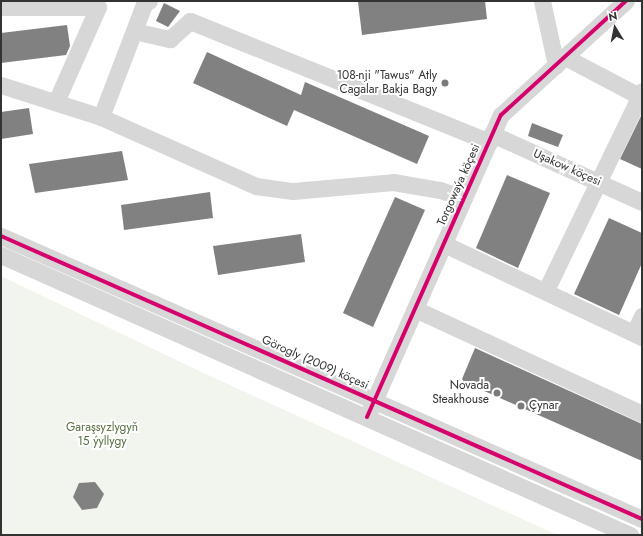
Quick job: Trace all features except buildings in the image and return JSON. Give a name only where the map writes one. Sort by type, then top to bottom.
[{"type":"street","points":[[542,1],[560,61],[639,103],[597,181],[546,290]]},
{"type":"street","name":"Torgowaýa köçesi","points":[[367,417],[501,115],[626,1]]},
{"type":"street","points":[[101,117],[146,2]]},
{"type":"street","points":[[1,7],[99,4],[56,102]]},
{"type":"street","name":"Uşakow köçesi","points":[[134,31],[170,39],[190,21],[491,138],[597,181],[642,202]]},
{"type":"street","points":[[1,84],[101,117],[256,186],[293,191],[393,182],[440,190],[464,198]]},
{"type":"street","name":"Görogly (2009) köçesi","points":[[1,236],[642,519]]},
{"type":"street","points":[[444,244],[546,290],[638,335],[642,316]]},
{"type":"street","points":[[1,255],[630,535]]},
{"type":"street","points":[[415,309],[642,414]]},
{"type":"green space","name":"Garaşsyzlygyň 15 ýyllygy","points":[[1,276],[193,368],[557,535],[1,535]]},
{"type":"cycle path","points":[[367,417],[501,115],[626,1]]},
{"type":"cycle path","points":[[1,236],[642,519]]},
{"type":"place","name":"108-nji \"Tawus\" Atly Cagalar Bakja Bagy","points":[[445,83]]},
{"type":"place","name":"Novada Steakhouse","points":[[497,393]]},
{"type":"place","name":"Çynar","points":[[521,406]]}]
